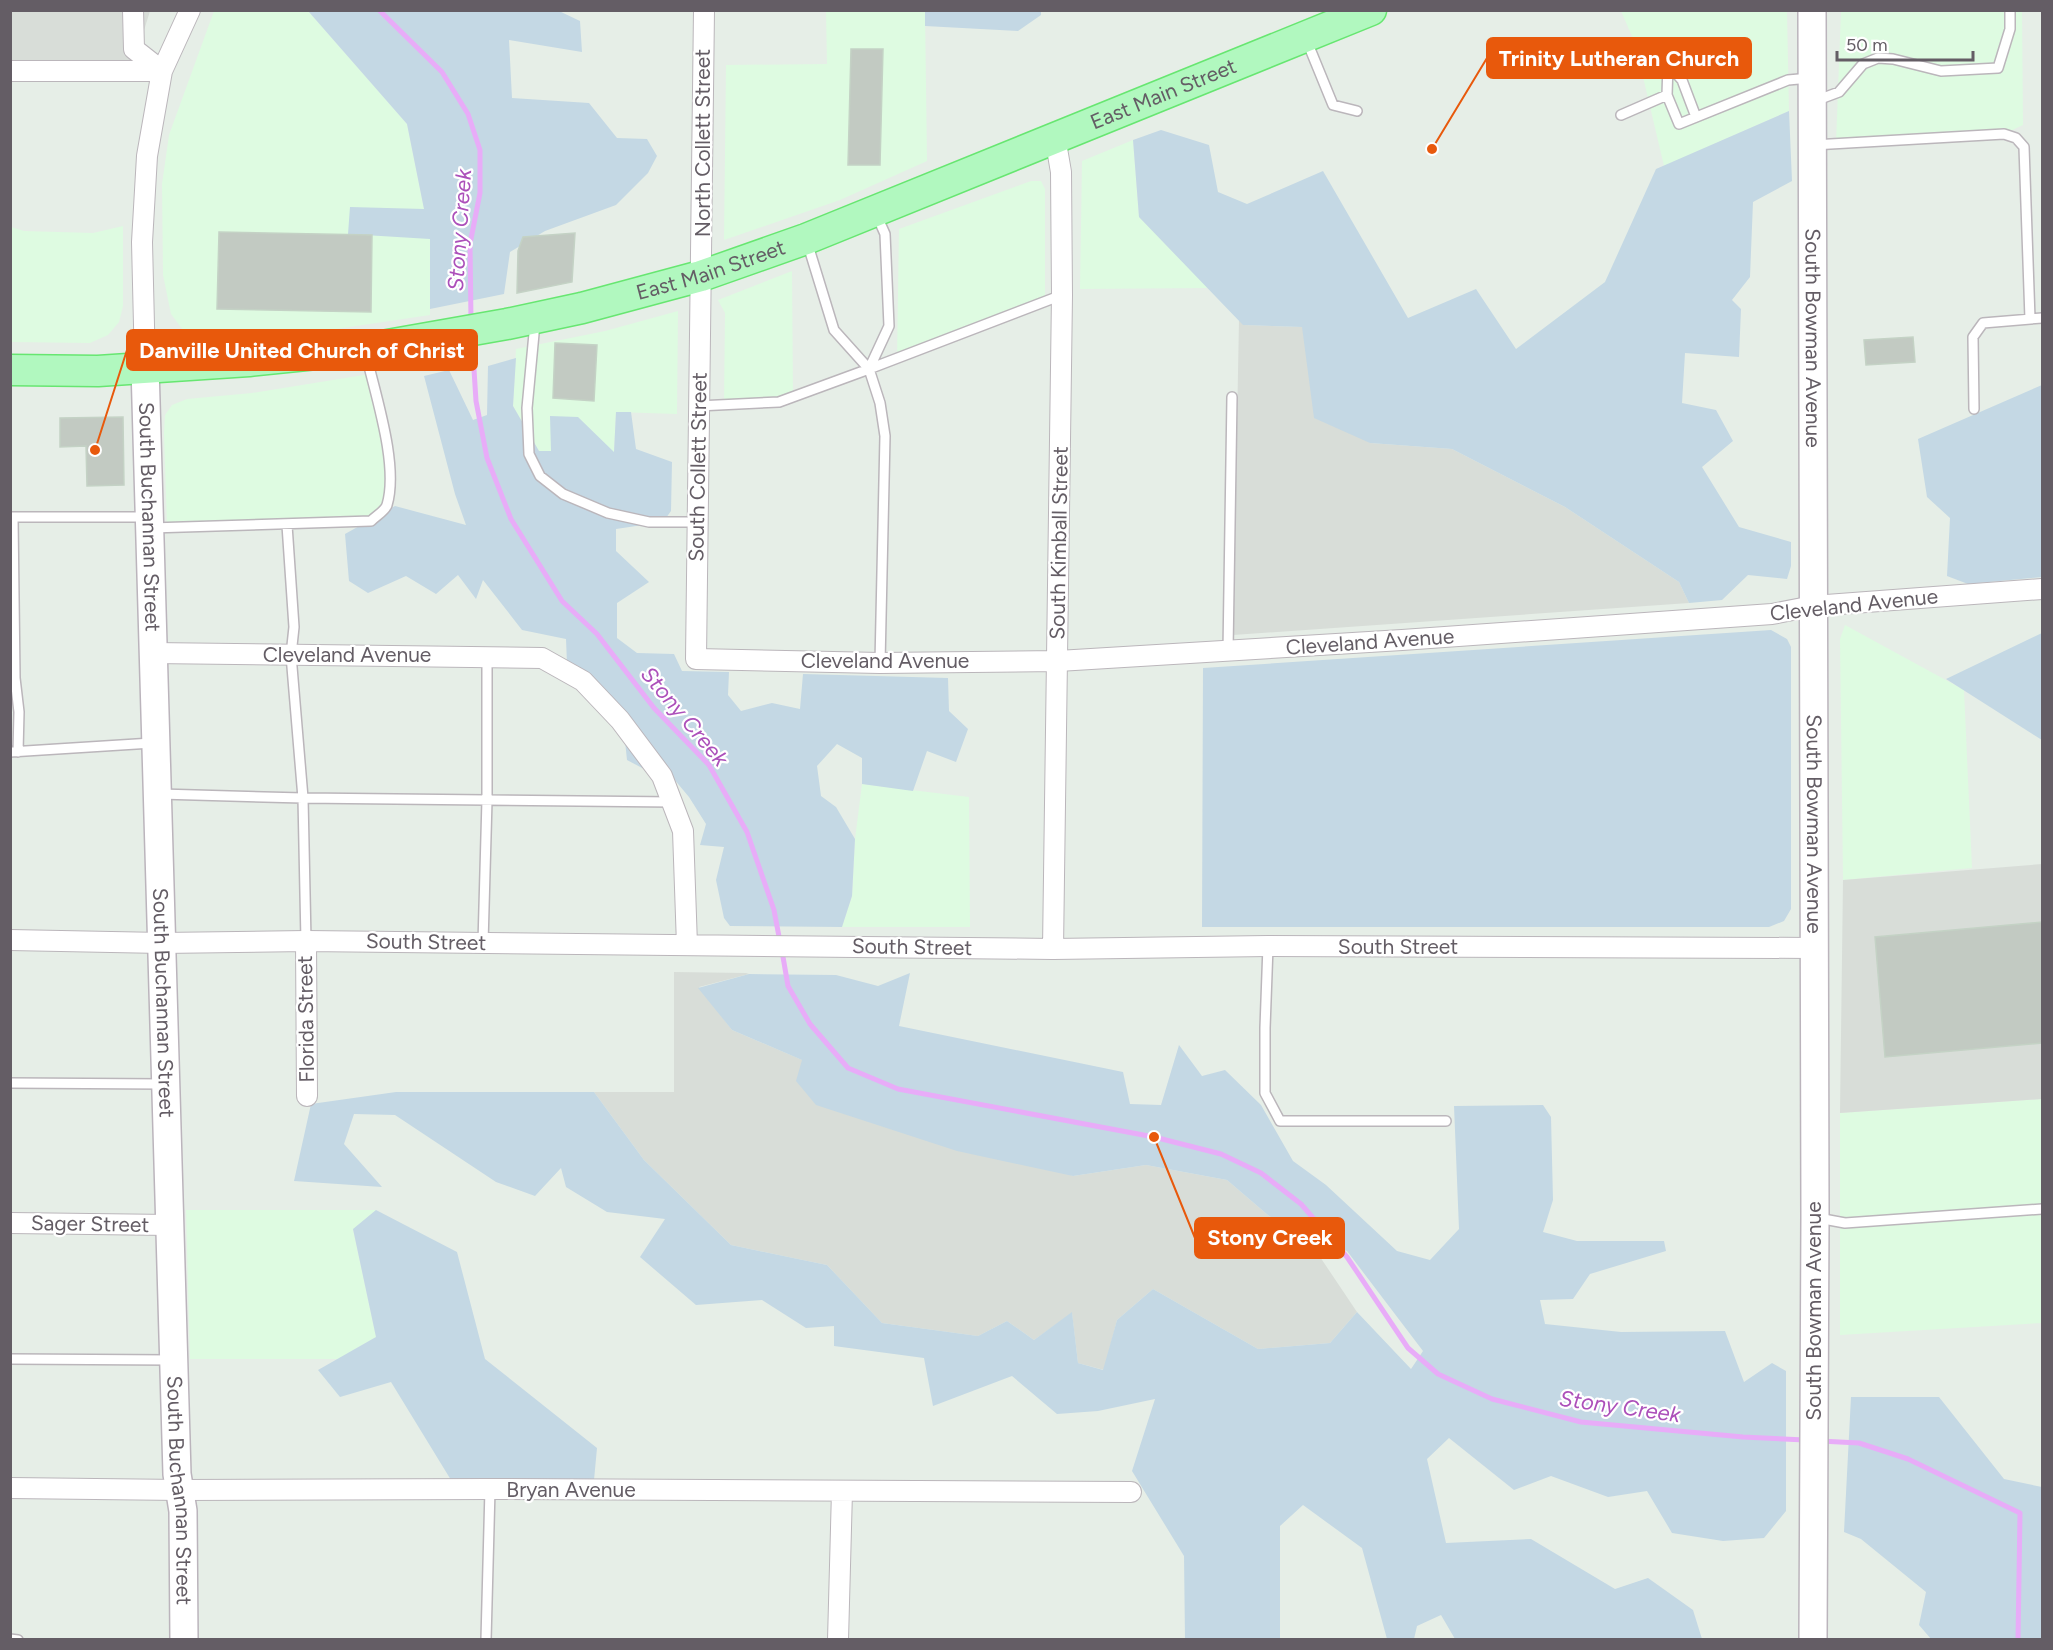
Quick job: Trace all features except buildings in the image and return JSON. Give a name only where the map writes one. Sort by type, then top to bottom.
[{"type":"main road","name":"East Main Street","points":[[10,370],[98,371],[249,361],[365,349],[582,308],[701,276],[806,239],[1371,10]]},
{"type":"main road","name":"South Bowman Avenue","points":[[1812,10],[1815,1217],[1813,1640]]},
{"type":"main road","name":"South Buchannan Street","points":[[145,367],[177,1474],[183,1511],[184,1640]]},
{"type":"street","points":[[133,10],[134,49],[162,71]]},
{"type":"street","points":[[145,367],[142,242],[147,156],[162,71],[190,10]]},
{"type":"street","name":"North Collett Street","points":[[701,276],[704,10]]},
{"type":"street","points":[[10,71],[162,71]]},
{"type":"street","name":"South Kimball Street","points":[[1053,949],[1062,295],[1061,172],[1055,137]]},
{"type":"street","name":"South Collett Street","points":[[696,659],[701,276]]},
{"type":"street","name":"Cleveland Avenue","points":[[696,659],[880,663],[1058,661],[1772,614],[1813,606],[2043,589]]},
{"type":"street","name":"Cleveland Avenue","points":[[152,653],[542,658],[583,681],[620,720],[662,776],[673,802]]},
{"type":"street","points":[[673,802],[683,831],[687,945]]},
{"type":"street","name":"South Street","points":[[10,940],[1053,949],[1268,946],[1814,948]]},
{"type":"street","name":"Florida Street","points":[[306,941],[307,1096]]},
{"type":"street","name":"Sager Street","points":[[10,1222],[170,1225]]},
{"type":"street","name":"Bryan Avenue","points":[[10,1488],[1131,1492]]},
{"type":"street","points":[[838,1640],[842,1491]]},
{"type":"lane","points":[[1696,117],[1682,80],[1668,64],[1667,95],[1679,124],[1788,80],[1812,90],[1839,92],[1863,64],[1878,58],[1893,59],[1941,71],[1998,68],[2010,29],[2010,10]]},
{"type":"lane","points":[[1305,37],[1333,105],[1357,111]]},
{"type":"lane","points":[[1621,116],[1667,95]]},
{"type":"lane","points":[[1812,145],[2004,134],[2016,138],[2024,147],[2030,319]]},
{"type":"lane","points":[[869,369],[889,326],[885,234],[876,212]]},
{"type":"lane","points":[[806,239],[834,330],[869,369],[880,403],[885,436],[880,663]]},
{"type":"lane","points":[[698,406],[779,402],[1062,295]]},
{"type":"lane","points":[[1974,409],[1972,337],[1983,323],[2043,318]]},
{"type":"lane","points":[[520,321],[536,325],[527,408],[529,454],[540,476],[563,494],[608,513],[649,522],[697,522]]},
{"type":"lane","points":[[155,743],[14,752],[19,712],[15,678],[12,517],[148,523],[287,525],[371,521],[386,507],[390,485],[388,451],[365,349]]},
{"type":"lane","points":[[1227,651],[1232,397]]},
{"type":"lane","points":[[287,525],[294,627],[291,655],[303,798],[306,941]]},
{"type":"lane","points":[[483,943],[487,800],[487,656]]},
{"type":"lane","points":[[156,794],[673,802]]},
{"type":"lane","points":[[1268,946],[1264,1028],[1265,1094],[1280,1121],[1446,1121]]},
{"type":"lane","points":[[10,1083],[166,1084]]},
{"type":"lane","points":[[1815,1217],[1845,1223],[2043,1209]]},
{"type":"lane","points":[[10,1359],[174,1360]]},
{"type":"lane","points":[[486,1640],[490,1490]]},
{"type":"lane","points":[[10,1639],[18,1640]]},
{"type":"shaded area","points":[[296,10],[309,12],[407,124],[430,239],[430,315],[336,329],[208,338],[186,334],[171,314],[163,275],[162,184],[169,135],[214,11]]},
{"type":"shaded area","points":[[11,11],[150,11],[133,66],[11,64]]},
{"type":"shaded area","points":[[296,11],[559,11],[580,21],[582,52],[509,40],[512,98],[589,103],[617,138],[647,139],[657,156],[648,173],[616,205],[545,231],[510,252],[504,294],[430,309],[430,239],[348,234],[350,207],[424,209],[407,124],[309,12]]},
{"type":"shaded area","points":[[826,11],[925,11],[927,161],[840,200],[724,240],[726,65],[827,64]]},
{"type":"shaded area","points":[[925,11],[1041,11],[1041,15],[1018,31],[925,26]]},
{"type":"shaded area","points":[[1621,11],[1787,11],[1789,111],[1664,166],[1635,43]]},
{"type":"shaded area","points":[[1841,11],[2022,11],[2023,125],[2004,134],[1836,143]]},
{"type":"shaded area","points":[[1789,111],[1792,181],[1753,202],[1750,277],[1732,300],[1741,309],[1739,357],[1685,353],[1682,403],[1716,410],[1733,441],[1702,467],[1739,527],[1791,542],[1791,566],[1787,579],[1748,575],[1722,600],[1689,603],[1679,582],[1565,507],[1452,449],[1370,443],[1314,418],[1302,327],[1243,325],[1139,217],[1133,140],[1161,130],[1209,145],[1218,192],[1247,204],[1323,171],[1408,318],[1476,289],[1516,349],[1605,282],[1656,169]]},
{"type":"shaded area","points":[[1133,140],[1139,217],[1208,288],[1080,289],[1082,161]]},
{"type":"shaded area","points":[[1031,181],[1041,181],[1045,189],[1045,302],[897,359],[899,229]]},
{"type":"shaded area","points":[[123,226],[123,306],[119,322],[108,335],[90,343],[11,342],[11,227],[24,231],[93,233]]},
{"type":"shaded area","points":[[792,271],[793,397],[724,405],[725,313],[718,300]]},
{"type":"shaded area","points":[[678,311],[677,414],[616,412],[614,453],[539,451],[513,406],[516,349],[605,331]]},
{"type":"shaded area","points":[[1239,320],[1244,325],[1302,327],[1370,443],[1452,449],[1565,507],[1679,582],[1689,603],[1233,635]]},
{"type":"shaded area","points":[[516,358],[513,406],[539,451],[551,451],[550,416],[578,417],[614,452],[616,412],[631,412],[636,449],[672,462],[671,511],[663,522],[616,529],[616,551],[649,582],[617,603],[617,638],[637,653],[674,654],[682,671],[729,672],[728,695],[741,711],[772,703],[800,709],[803,674],[948,678],[949,711],[968,729],[956,762],[927,751],[913,791],[862,784],[862,758],[837,744],[817,766],[821,796],[836,807],[855,839],[852,896],[842,927],[730,926],[724,918],[716,880],[724,847],[700,845],[706,824],[689,797],[658,760],[644,769],[627,760],[625,741],[579,689],[567,664],[566,639],[522,630],[483,580],[476,599],[458,575],[436,594],[406,576],[368,593],[349,581],[345,534],[395,506],[466,525],[455,494],[424,376],[449,370],[473,420],[487,415],[488,366]]},
{"type":"shaded area","points":[[370,374],[388,451],[386,507],[371,521],[167,527],[164,433],[165,415],[172,405],[187,399],[252,393]]},
{"type":"shaded area","points":[[2042,385],[2042,577],[1968,584],[1947,576],[1950,518],[1927,497],[1918,439]]},
{"type":"shaded area","points":[[1845,625],[1964,690],[1972,868],[1843,880],[1840,639]]},
{"type":"shaded area","points":[[1771,630],[1787,639],[1791,647],[1791,909],[1784,921],[1769,927],[1202,927],[1203,668]]},
{"type":"shaded area","points":[[2042,633],[2042,740],[1946,679]]},
{"type":"shaded area","points":[[862,784],[969,797],[970,927],[842,927],[852,896],[855,839]]},
{"type":"shaded area","points":[[2042,864],[2042,1099],[1840,1113],[1843,880]]},
{"type":"shaded area","points":[[674,972],[749,974],[699,987],[732,1030],[1073,1176],[1146,1165],[1227,1180],[1269,1216],[1308,1239],[1357,1312],[1330,1343],[1258,1349],[1153,1289],[1117,1320],[1104,1370],[1078,1363],[1072,1313],[1034,1340],[1007,1321],[978,1336],[882,1323],[827,1265],[731,1245],[644,1160],[594,1092],[674,1092]]},
{"type":"shaded area","points":[[910,973],[899,1026],[1123,1072],[1130,1104],[1161,1105],[1179,1045],[1202,1076],[1225,1070],[1261,1105],[1293,1161],[1326,1185],[1397,1251],[1430,1260],[1459,1229],[1454,1106],[1543,1105],[1551,1117],[1553,1200],[1543,1232],[1577,1241],[1664,1241],[1666,1251],[1590,1274],[1573,1299],[1540,1300],[1545,1324],[1621,1332],[1725,1331],[1744,1382],[1772,1363],[1786,1371],[1786,1511],[1764,1538],[1723,1541],[1672,1533],[1647,1491],[1608,1497],[1551,1476],[1514,1490],[1449,1438],[1427,1459],[1446,1543],[1531,1539],[1615,1589],[1648,1578],[1693,1610],[1702,1639],[1455,1639],[1441,1615],[1417,1626],[1414,1639],[1387,1639],[1362,1548],[1303,1505],[1280,1526],[1280,1639],[1185,1639],[1184,1556],[1132,1471],[1155,1399],[1098,1411],[1057,1414],[1012,1376],[933,1406],[924,1358],[834,1346],[834,1326],[806,1328],[762,1300],[696,1305],[640,1257],[665,1219],[607,1212],[566,1187],[561,1168],[535,1196],[496,1182],[395,1115],[354,1114],[344,1144],[382,1187],[294,1181],[311,1104],[396,1092],[594,1092],[644,1160],[731,1245],[827,1265],[882,1323],[978,1336],[1007,1321],[1034,1340],[1072,1312],[1078,1363],[1103,1370],[1117,1320],[1153,1289],[1258,1349],[1330,1343],[1357,1312],[1411,1369],[1423,1351],[1347,1251],[1308,1239],[1269,1216],[1227,1180],[1146,1165],[1073,1176],[957,1151],[816,1105],[796,1081],[802,1060],[732,1030],[698,988],[749,974],[836,975],[878,986]]},
{"type":"shaded area","points":[[2042,1099],[2042,1323],[1840,1335],[1840,1113]]},
{"type":"shaded area","points":[[186,1210],[376,1210],[353,1230],[376,1337],[338,1359],[190,1359]]},
{"type":"shaded area","points":[[376,1210],[457,1252],[485,1359],[597,1448],[594,1480],[451,1480],[391,1382],[340,1397],[318,1370],[376,1337],[353,1229]]},
{"type":"shaded area","points":[[1851,1397],[1939,1397],[2004,1479],[2042,1487],[2042,1639],[1931,1639],[1919,1625],[1926,1592],[1861,1539],[1844,1532]]},
{"type":"waterway","name":"Stony Creek","points":[[379,10],[442,72],[468,114],[480,150],[480,193],[470,244],[471,320]]},
{"type":"waterway","name":"Stony Creek","points":[[472,338],[476,401],[487,458],[511,519],[562,601],[597,634],[654,708],[709,765],[747,832],[774,910],[780,942]]},
{"type":"waterway","name":"Stony Creek","points":[[782,951],[788,986],[810,1024],[848,1068],[898,1089],[1154,1137],[1221,1154],[1261,1173],[1301,1204],[1347,1257],[1408,1348],[1438,1374],[1492,1399],[1581,1422],[1743,1437],[1805,1440]]},
{"type":"waterway","name":"Stony Creek","points":[[1820,1441],[1859,1443],[1908,1459],[2020,1513],[2018,1640]]},
{"type":"place","name":"Trinity Lutheran Church","points":[[1432,149]]},
{"type":"place","name":"Danville United Church of Christ","points":[[95,450]]},
{"type":"place","name":"Stony Creek","points":[[1154,1137]]}]
